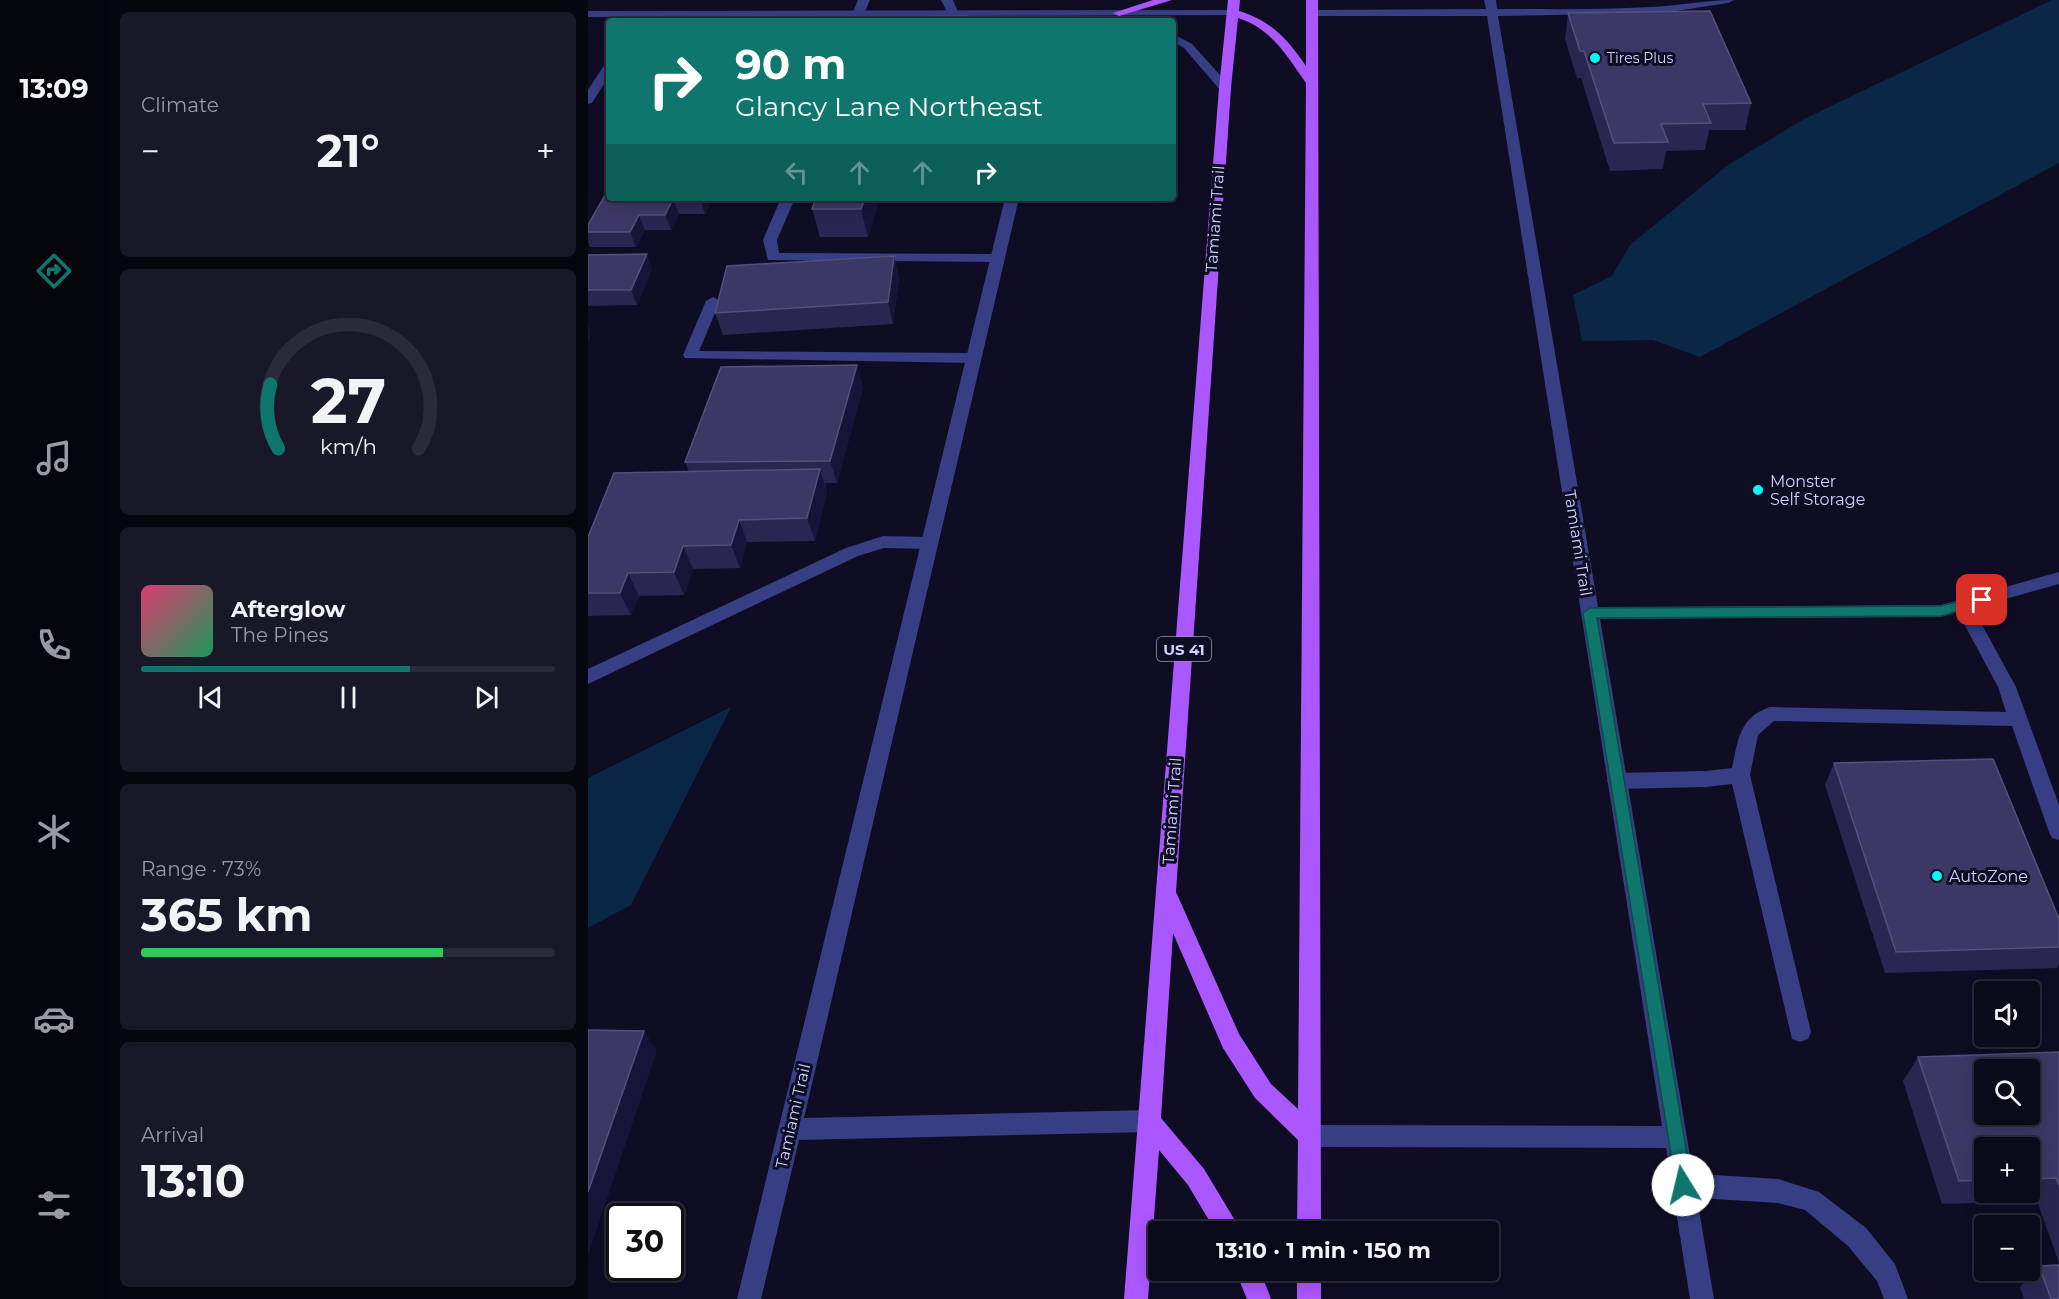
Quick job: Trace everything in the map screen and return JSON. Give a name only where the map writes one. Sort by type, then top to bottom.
[{"type":"main road","points":[[1119,13],[1166,0]]},
{"type":"main road","points":[[1234,6],[1275,31],[1312,83]]},
{"type":"main road","name":"Tamiami Trail","points":[[1136,1299],[1225,88],[1234,6]]},
{"type":"main road","points":[[1309,1221],[1312,7]]},
{"type":"main road","points":[[1166,893],[1231,1041],[1263,1091],[1310,1136]]},
{"type":"main road","points":[[1149,1121],[1196,1177],[1223,1221]]},
{"type":"main road","points":[[1252,1281],[1259,1299]]},
{"type":"main road","points":[[1309,1281],[1309,1299]]},
{"type":"street","points":[[640,18],[651,0]]},
{"type":"street","points":[[863,16],[864,0]]},
{"type":"street","points":[[947,0],[953,14]]},
{"type":"street","points":[[1057,17],[1061,0]]},
{"type":"street","points":[[1312,7],[1491,6],[1663,10],[1728,0]]},
{"type":"street","points":[[588,14],[640,18],[953,14],[1057,17],[1234,6]]},
{"type":"street","name":"Tamiami Trail","points":[[1491,6],[1702,1299]]},
{"type":"street","points":[[1119,13],[1132,18]]},
{"type":"street","points":[[1176,39],[1188,46],[1225,88]]},
{"type":"street","points":[[588,100],[606,72]]},
{"type":"street","points":[[787,201],[770,240],[773,257],[997,258]]},
{"type":"street","name":"Tamiami Trail","points":[[749,1299],[1011,201]]},
{"type":"street","points":[[713,301],[690,355],[972,358]]},
{"type":"street","points":[[588,677],[852,552],[883,542],[929,543]]},
{"type":"street","points":[[1590,613],[1941,611],[2059,578]]},
{"type":"street","points":[[1962,605],[2007,687],[2059,832]]},
{"type":"street","points":[[1800,1032],[1740,775],[1749,731],[1770,714],[2018,719]]},
{"type":"street","points":[[1617,782],[1706,779],[1740,775]]},
{"type":"street","points":[[790,1129],[1149,1121]]},
{"type":"street","points":[[1310,1136],[1675,1137]]},
{"type":"street","points":[[1683,1185],[1778,1191],[1811,1200],[1857,1237],[1886,1273],[1896,1299]]},
{"type":"water","points":[[2052,0],[2059,0],[2059,163],[1700,357],[1653,340],[1582,341],[1573,295],[1612,276],[1630,245],[1728,165],[1804,119]]},
{"type":"water","points":[[731,707],[631,905],[588,928],[588,778]]},
{"type":"building","points":[[1710,11],[1751,103],[1703,104],[1711,123],[1661,124],[1668,142],[1614,143],[1584,51],[1580,51],[1568,13]]},
{"type":"building","points":[[967,16],[967,18],[886,17]]},
{"type":"building","points":[[606,193],[606,201],[672,201],[665,215],[639,215],[630,232],[588,232],[588,225]]},
{"type":"building","points":[[815,201],[864,201],[861,209],[812,209]]},
{"type":"building","points":[[647,254],[631,290],[588,290],[588,255]]},
{"type":"building","points":[[894,256],[888,302],[715,313],[727,266]]},
{"type":"building","points":[[857,365],[830,461],[685,462],[721,367]]},
{"type":"building","points":[[820,469],[807,518],[739,520],[731,545],[683,546],[674,572],[628,573],[620,593],[588,593],[588,537],[614,473]]},
{"type":"building","name":"AutoZone","points":[[1993,759],[2059,919],[2059,947],[1896,952],[1834,763]]},
{"type":"building","points":[[588,1030],[644,1031],[588,1192]]},
{"type":"building","points":[[2059,1052],[2059,1185],[2056,1178],[2040,1179],[2040,1137],[1974,1137],[1974,1180],[1959,1181],[1918,1057]]},
{"type":"building","points":[[2059,1265],[2059,1299],[2051,1299],[2040,1266]]},
{"type":"place","name":"Tires Plus","points":[[1595,58]]},
{"type":"place","name":"Monster Self Storage","points":[[1758,490]]},
{"type":"place","name":"AutoZone","points":[[1937,876]]},
{"type":"route","points":[[1683,1185],[1590,613],[1941,611],[1982,600]]}]
